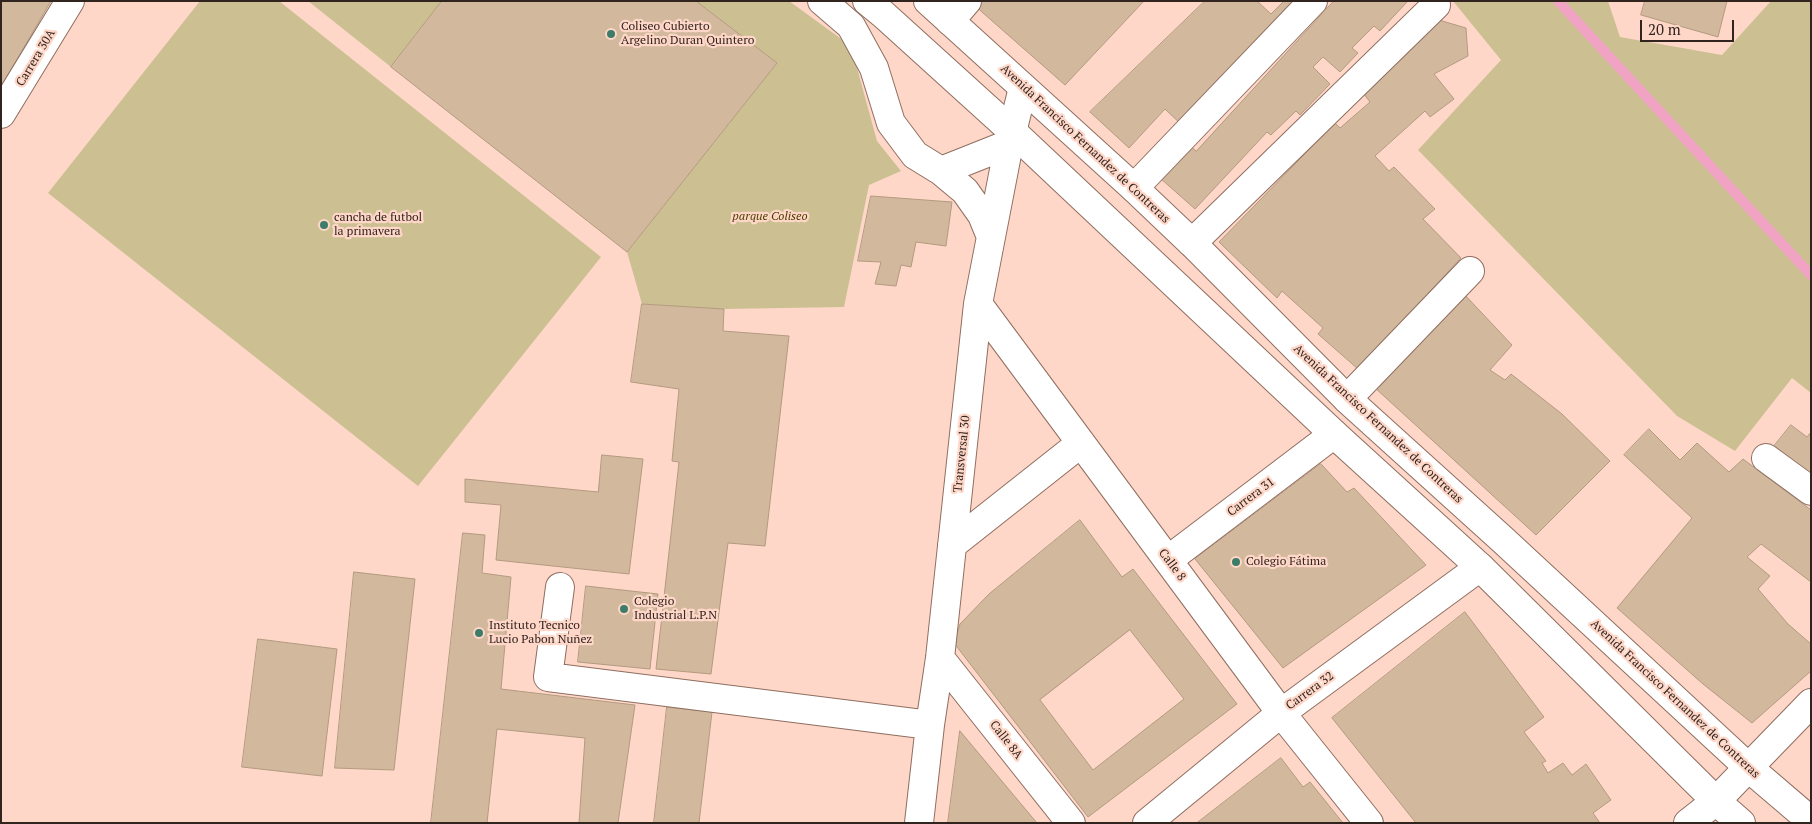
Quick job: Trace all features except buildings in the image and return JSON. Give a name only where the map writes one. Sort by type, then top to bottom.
[{"type":"street","name":"Carrera 30A","points":[[1,114],[70,1]]},
{"type":"street","points":[[822,1],[851,26],[874,68],[891,123],[915,155],[941,171],[965,191],[982,215],[991,237]]},
{"type":"street","points":[[867,1],[1011,137],[1480,568],[1716,801],[1742,823]]},
{"type":"street","name":"Avenida Francisco Fernandez de Contreras","points":[[928,1],[958,11],[1023,88],[1192,243],[1347,399],[1510,546],[1748,768],[1811,821]]},
{"type":"street","points":[[1134,188],[1313,1]]},
{"type":"street","points":[[1192,243],[1436,5]]},
{"type":"street","name":"Transversal 30","points":[[919,823],[940,658],[978,304],[1011,137],[1023,88]]},
{"type":"street","points":[[941,171],[1011,137]]},
{"type":"street","points":[[1347,399],[1470,271]]},
{"type":"street","name":"Calle 8","points":[[978,304],[1281,713],[1369,823]]},
{"type":"street","name":"Carrera 31","points":[[1168,560],[1334,434]]},
{"type":"street","points":[[952,545],[1081,443]]},
{"type":"street","points":[[1766,458],[1811,491]]},
{"type":"street","name":"Carrera 32","points":[[1147,823],[1281,713],[1480,568]]},
{"type":"street","points":[[560,587],[548,676],[930,726]]},
{"type":"street","name":"Calle 8A","points":[[940,658],[1071,823]]},
{"type":"street","points":[[1688,823],[1716,801],[1811,703]]},
{"type":"green space","name":"cancha de futbol la primavera","points":[[200,1],[279,1],[601,257],[418,486],[48,193]]},
{"type":"green space","points":[[308,1],[442,1],[391,67]]},
{"type":"green space","name":"parque Coliseo","points":[[696,1],[789,1],[851,46],[877,141],[901,171],[869,185],[844,307],[724,309],[642,304],[627,252],[777,63]]},
{"type":"green space","points":[[1453,1],[1608,1],[1620,37],[1722,55],[1771,1],[1811,1],[1811,393],[1792,378],[1735,451],[1677,416],[1418,150],[1501,60]]},
{"type":"waterway","points":[[1558,1],[1811,275]]},
{"type":"place","name":"Coliseo Cubierto Argelino Duran Quintero","points":[[611,34]]},
{"type":"place","name":"cancha de futbol la primavera","points":[[324,225]]},
{"type":"place","name":"Colegio Fátima","points":[[1236,562]]},
{"type":"place","name":"Colegio Industrial L.P.N","points":[[624,609]]},
{"type":"place","name":"Instituto Tecnico Lucio Pabon Nuñez","points":[[479,633]]}]
